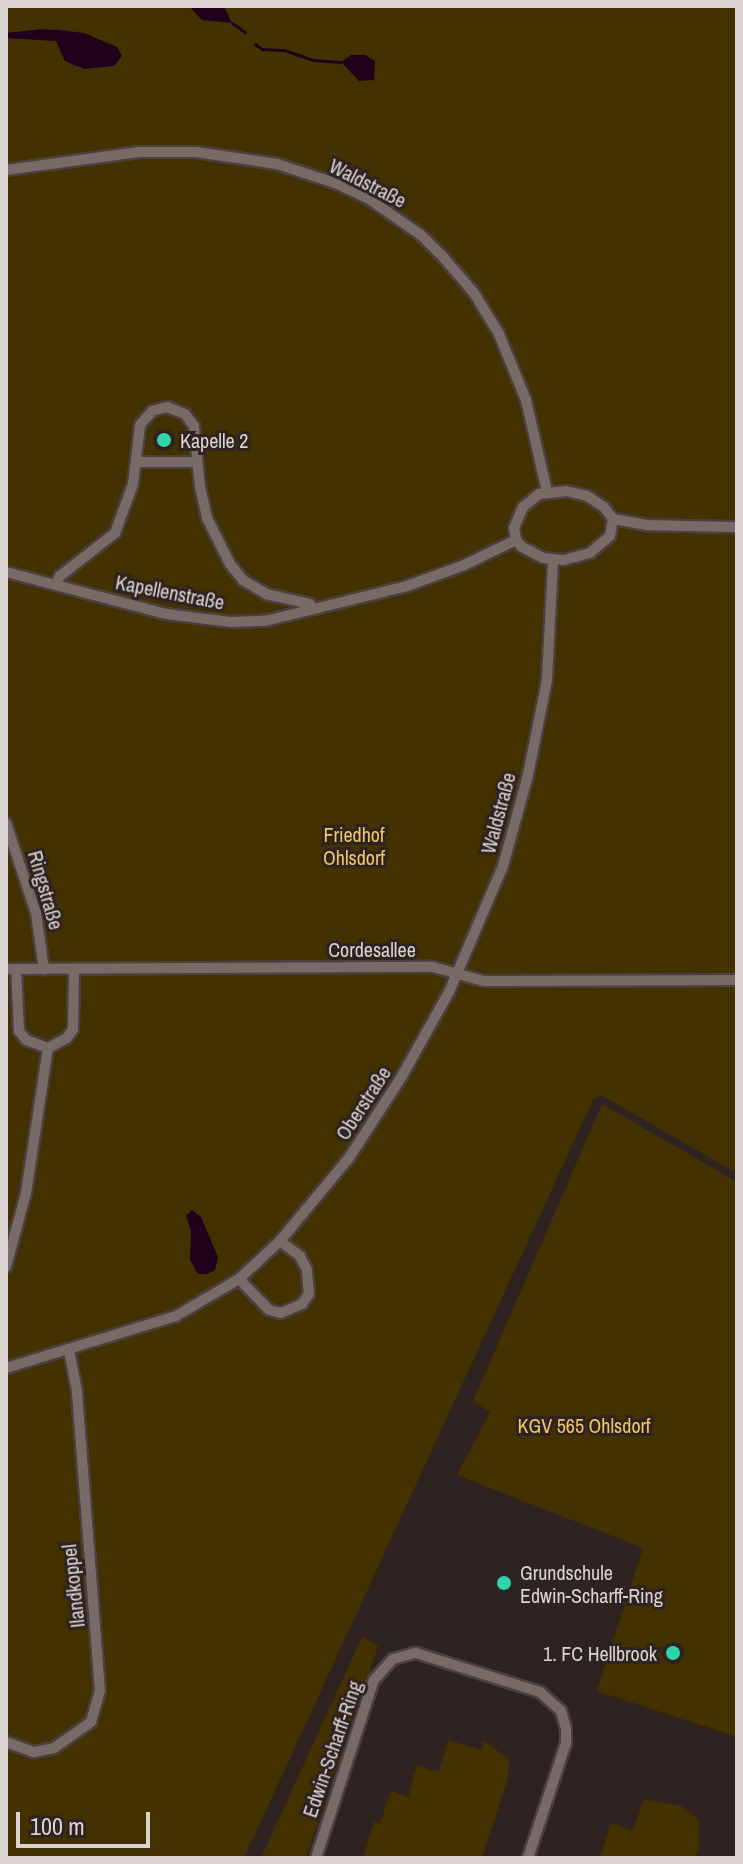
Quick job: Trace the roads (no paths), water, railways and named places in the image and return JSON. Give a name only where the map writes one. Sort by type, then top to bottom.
[{"type":"street","name":"Waldstraße","points":[[6,170],[139,152],[225,155],[263,161],[327,180],[396,215],[444,258],[474,293],[499,334],[526,400],[547,492]]},
{"type":"street","name":"Kapellenstraße","points":[[56,584],[60,576],[115,533],[126,512],[137,462],[140,425],[152,411],[167,407],[181,411],[192,421],[207,518],[230,564],[243,580],[266,594],[298,604],[324,606]]},
{"type":"street","points":[[137,462],[197,462]]},
{"type":"street","points":[[613,519],[610,536],[590,553],[553,560],[534,555],[516,540],[515,521],[523,507],[547,492],[587,496],[604,507],[613,519],[648,525],[737,527]]},
{"type":"street","name":"Kapellenstraße","points":[[6,572],[166,614],[208,620],[265,621],[422,581],[516,540]]},
{"type":"street","name":"Waldstraße","points":[[459,973],[503,866],[536,738],[549,657],[553,560]]},
{"type":"street","name":"Ringstraße","points":[[6,823],[36,913],[44,969]]},
{"type":"street","name":"Cordesallee","points":[[11,969],[433,967],[484,981],[737,980]]},
{"type":"street","points":[[11,969],[19,1031],[26,1040],[48,1048],[67,1038],[73,1029],[74,969]]},
{"type":"street","name":"Oberstraße","points":[[10,1367],[176,1316],[239,1279],[280,1241],[349,1158],[402,1076],[459,973]]},
{"type":"street","points":[[6,1267],[26,1193],[48,1048]]},
{"type":"street","points":[[239,1279],[269,1310],[281,1313],[302,1304],[309,1294],[307,1270],[300,1256],[280,1241]]},
{"type":"street","name":"Ilandkoppel","points":[[6,1742],[34,1752],[54,1748],[91,1722],[100,1691],[77,1391],[69,1351]]},
{"type":"street","name":"Edwin-Scharff-Ring","points":[[316,1858],[374,1680],[393,1659],[416,1653],[540,1692],[561,1711],[566,1743],[528,1858]]},
{"type":"waterway","points":[[232,23],[245,32]]},
{"type":"waterway","points":[[255,44],[262,49],[284,50],[313,60],[341,62]]},
{"type":"place","name":"Kapelle 2","points":[[164,440]]},
{"type":"place","name":"Grundschule Edwin-Scharff-Ring","points":[[504,1583]]},
{"type":"place","name":"1. FC Hellbrook","points":[[673,1653]]},
{"type":"park label","name":"Friedhof Ohlsdorf","points":[[354,846]]},
{"type":"park label","name":"KGV 565 Ohlsdorf","points":[[584,1425]]}]
